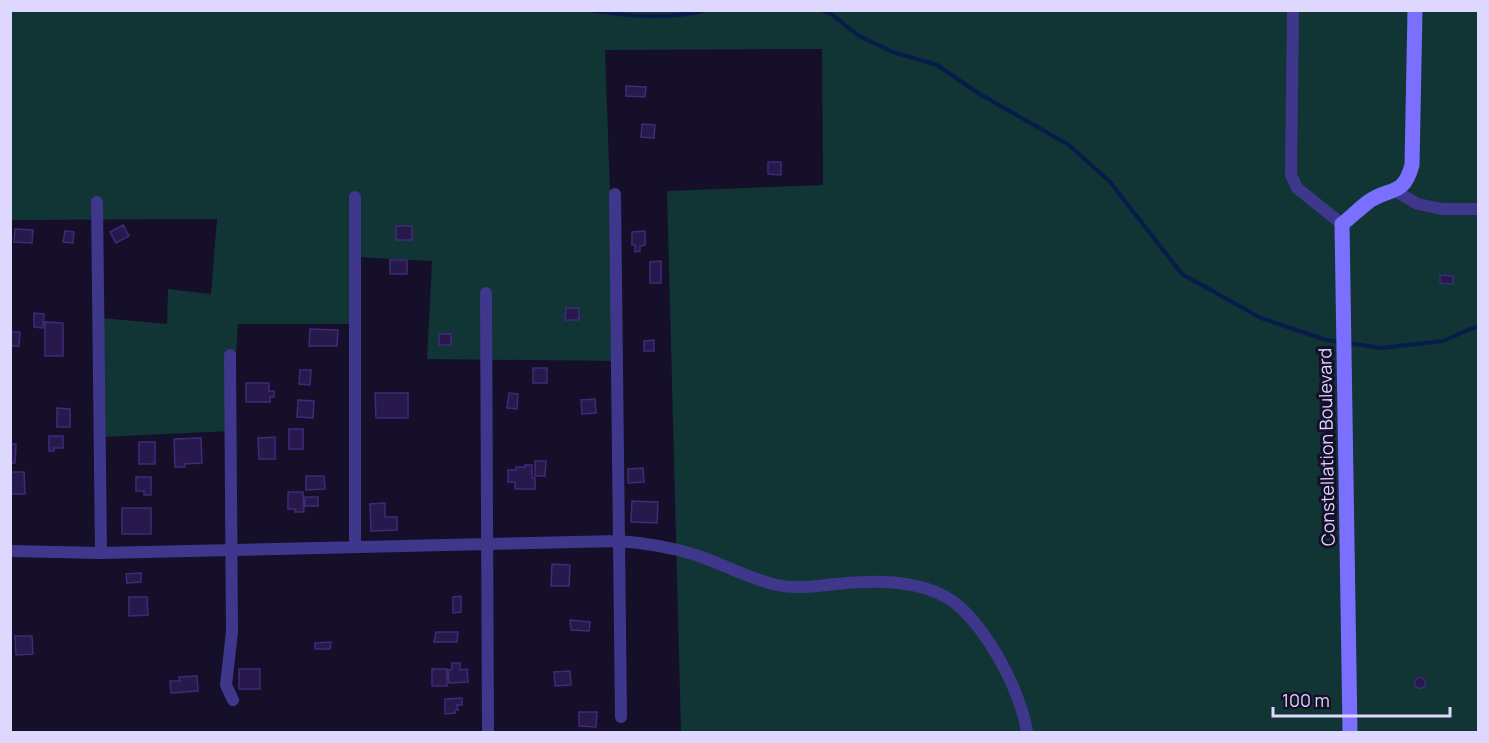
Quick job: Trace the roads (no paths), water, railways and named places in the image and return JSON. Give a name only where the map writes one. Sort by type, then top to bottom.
[{"type":"street","points":[[1293,10],[1291,175],[1297,188],[1342,224],[1370,201],[1395,191],[1408,181],[1412,165],[1415,10]]},
{"type":"street","points":[[1395,191],[1418,204],[1442,209],[1479,209]]},
{"type":"street","points":[[615,194],[621,717]]},
{"type":"street","points":[[355,197],[355,546]]},
{"type":"street","points":[[97,202],[101,553]]},
{"type":"street","name":"Constellation Boulevard","points":[[1342,224],[1350,732]]},
{"type":"street","points":[[486,293],[488,732]]},
{"type":"street","points":[[230,354],[232,632],[226,685],[233,700]]},
{"type":"street","points":[[10,551],[101,553],[620,541],[653,545],[696,555],[779,585],[865,582],[919,586],[942,594],[960,607],[990,644],[1017,695],[1027,732]]},
{"type":"waterway","points":[[588,10],[648,16],[678,15],[707,10]]},
{"type":"waterway","points":[[821,10],[830,13],[859,36],[893,52],[937,65],[978,93],[1069,145],[1110,182],[1182,274],[1261,318],[1326,340],[1340,342]]},
{"type":"waterway","points":[[1348,343],[1381,348],[1443,341],[1478,327]]}]
